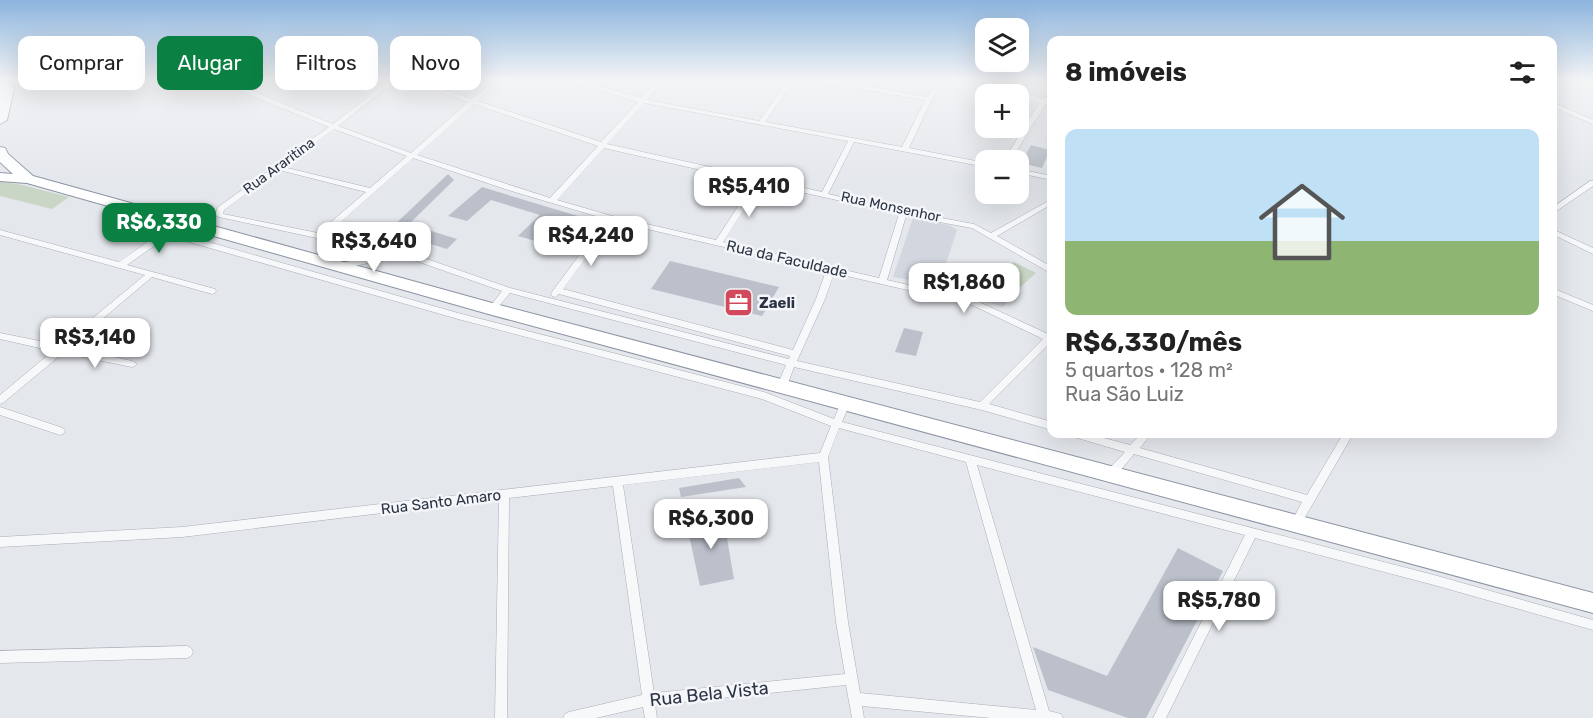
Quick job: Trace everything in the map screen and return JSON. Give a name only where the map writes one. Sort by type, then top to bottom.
[{"type":"highway","points":[[0,152],[28,179]]},
{"type":"highway","points":[[0,177],[28,179],[174,227],[340,266],[492,309],[1593,603]]},
{"type":"street","name":"Rua da Faculdade","points":[[301,113],[410,156],[552,201],[611,218],[974,303],[1047,336]]},
{"type":"street","name":"Rua Araritina","points":[[319,237],[219,215],[221,208],[351,113]]},
{"type":"street","points":[[319,237],[460,113]]},
{"type":"street","name":"Rua Monsenhor","points":[[507,113],[602,145],[825,193],[903,213],[954,220],[993,235],[1047,269]]},
{"type":"street","points":[[552,201],[632,113]]},
{"type":"street","points":[[705,113],[975,163]]},
{"type":"street","points":[[761,123],[768,113]]},
{"type":"street","points":[[905,148],[922,113]]},
{"type":"street","points":[[1014,150],[1037,113]]},
{"type":"street","points":[[1571,113],[1593,122]]},
{"type":"street","points":[[825,193],[852,140]]},
{"type":"street","points":[[276,167],[370,191]]},
{"type":"street","points":[[1029,173],[1047,177]]},
{"type":"street","points":[[718,243],[759,180]]},
{"type":"street","points":[[1557,208],[1593,183]]},
{"type":"street","points":[[993,235],[1047,204]]},
{"type":"street","points":[[882,281],[903,213]]},
{"type":"street","points":[[550,301],[611,218]]},
{"type":"street","points":[[121,265],[174,227],[458,316],[764,396],[837,424],[1445,583],[1593,625]]},
{"type":"street","points":[[0,232],[212,291]]},
{"type":"street","points":[[1557,233],[1593,251]]},
{"type":"street","points":[[319,237],[404,254],[508,290],[982,405],[1047,424]]},
{"type":"street","points":[[340,266],[404,254]]},
{"type":"street","points":[[782,386],[823,297],[831,269]]},
{"type":"street","points":[[0,400],[151,274]]},
{"type":"street","points":[[492,309],[508,290]]},
{"type":"street","points":[[558,291],[793,359]]},
{"type":"street","points":[[1557,293],[1593,308]]},
{"type":"street","points":[[0,336],[132,364]]},
{"type":"street","points":[[982,405],[1047,340]]},
{"type":"street","points":[[845,403],[823,457],[858,718]]},
{"type":"street","points":[[0,411],[60,431]]},
{"type":"street","points":[[1091,438],[1309,500]]},
{"type":"street","points":[[1111,474],[1142,438]]},
{"type":"street","points":[[1296,523],[1346,438]]},
{"type":"street","name":"Rua Santo Amaro","points":[[0,542],[182,532],[823,457]]},
{"type":"street","points":[[855,699],[1049,717],[970,459]]},
{"type":"street","points":[[618,482],[651,718]]},
{"type":"street","points":[[501,718],[504,495]]},
{"type":"street","points":[[1159,718],[1252,532]]},
{"type":"street","points":[[0,657],[187,652]]},
{"type":"street","name":"Rua Bela Vista","points":[[568,718],[647,700],[851,679]]},
{"type":"shaded area","points":[[913,218],[949,225],[957,230],[939,285],[893,277]]},
{"type":"shaded area","points":[[951,273],[1013,293],[1003,307],[944,287]]},
{"type":"green space","points":[[0,182],[18,184],[69,197],[52,209],[0,196]]},
{"type":"green space","points":[[1014,262],[1036,273],[1015,292],[992,281]]},
{"type":"building","points":[[1031,145],[1047,149],[1047,157],[1042,168],[1029,165],[1028,150]]},
{"type":"building","points":[[448,174],[454,180],[409,224],[457,239],[447,249],[388,231]]},
{"type":"building","points":[[482,187],[598,222],[590,234],[575,231],[560,248],[518,236],[540,215],[491,200],[467,221],[448,216]]},
{"type":"building","name":"Zaeli","points":[[670,261],[779,287],[762,316],[651,289]]},
{"type":"building","points":[[904,328],[923,332],[916,356],[895,352]]},
{"type":"building","points":[[739,478],[746,487],[681,497],[679,488]]},
{"type":"building","points":[[723,515],[734,579],[700,586],[686,521]]},
{"type":"building","points":[[1178,548],[1223,571],[1146,718],[1128,718],[1048,690],[1033,647],[1107,676]]},
{"type":"place","name":"Zaeli","points":[[738,303]]}]
